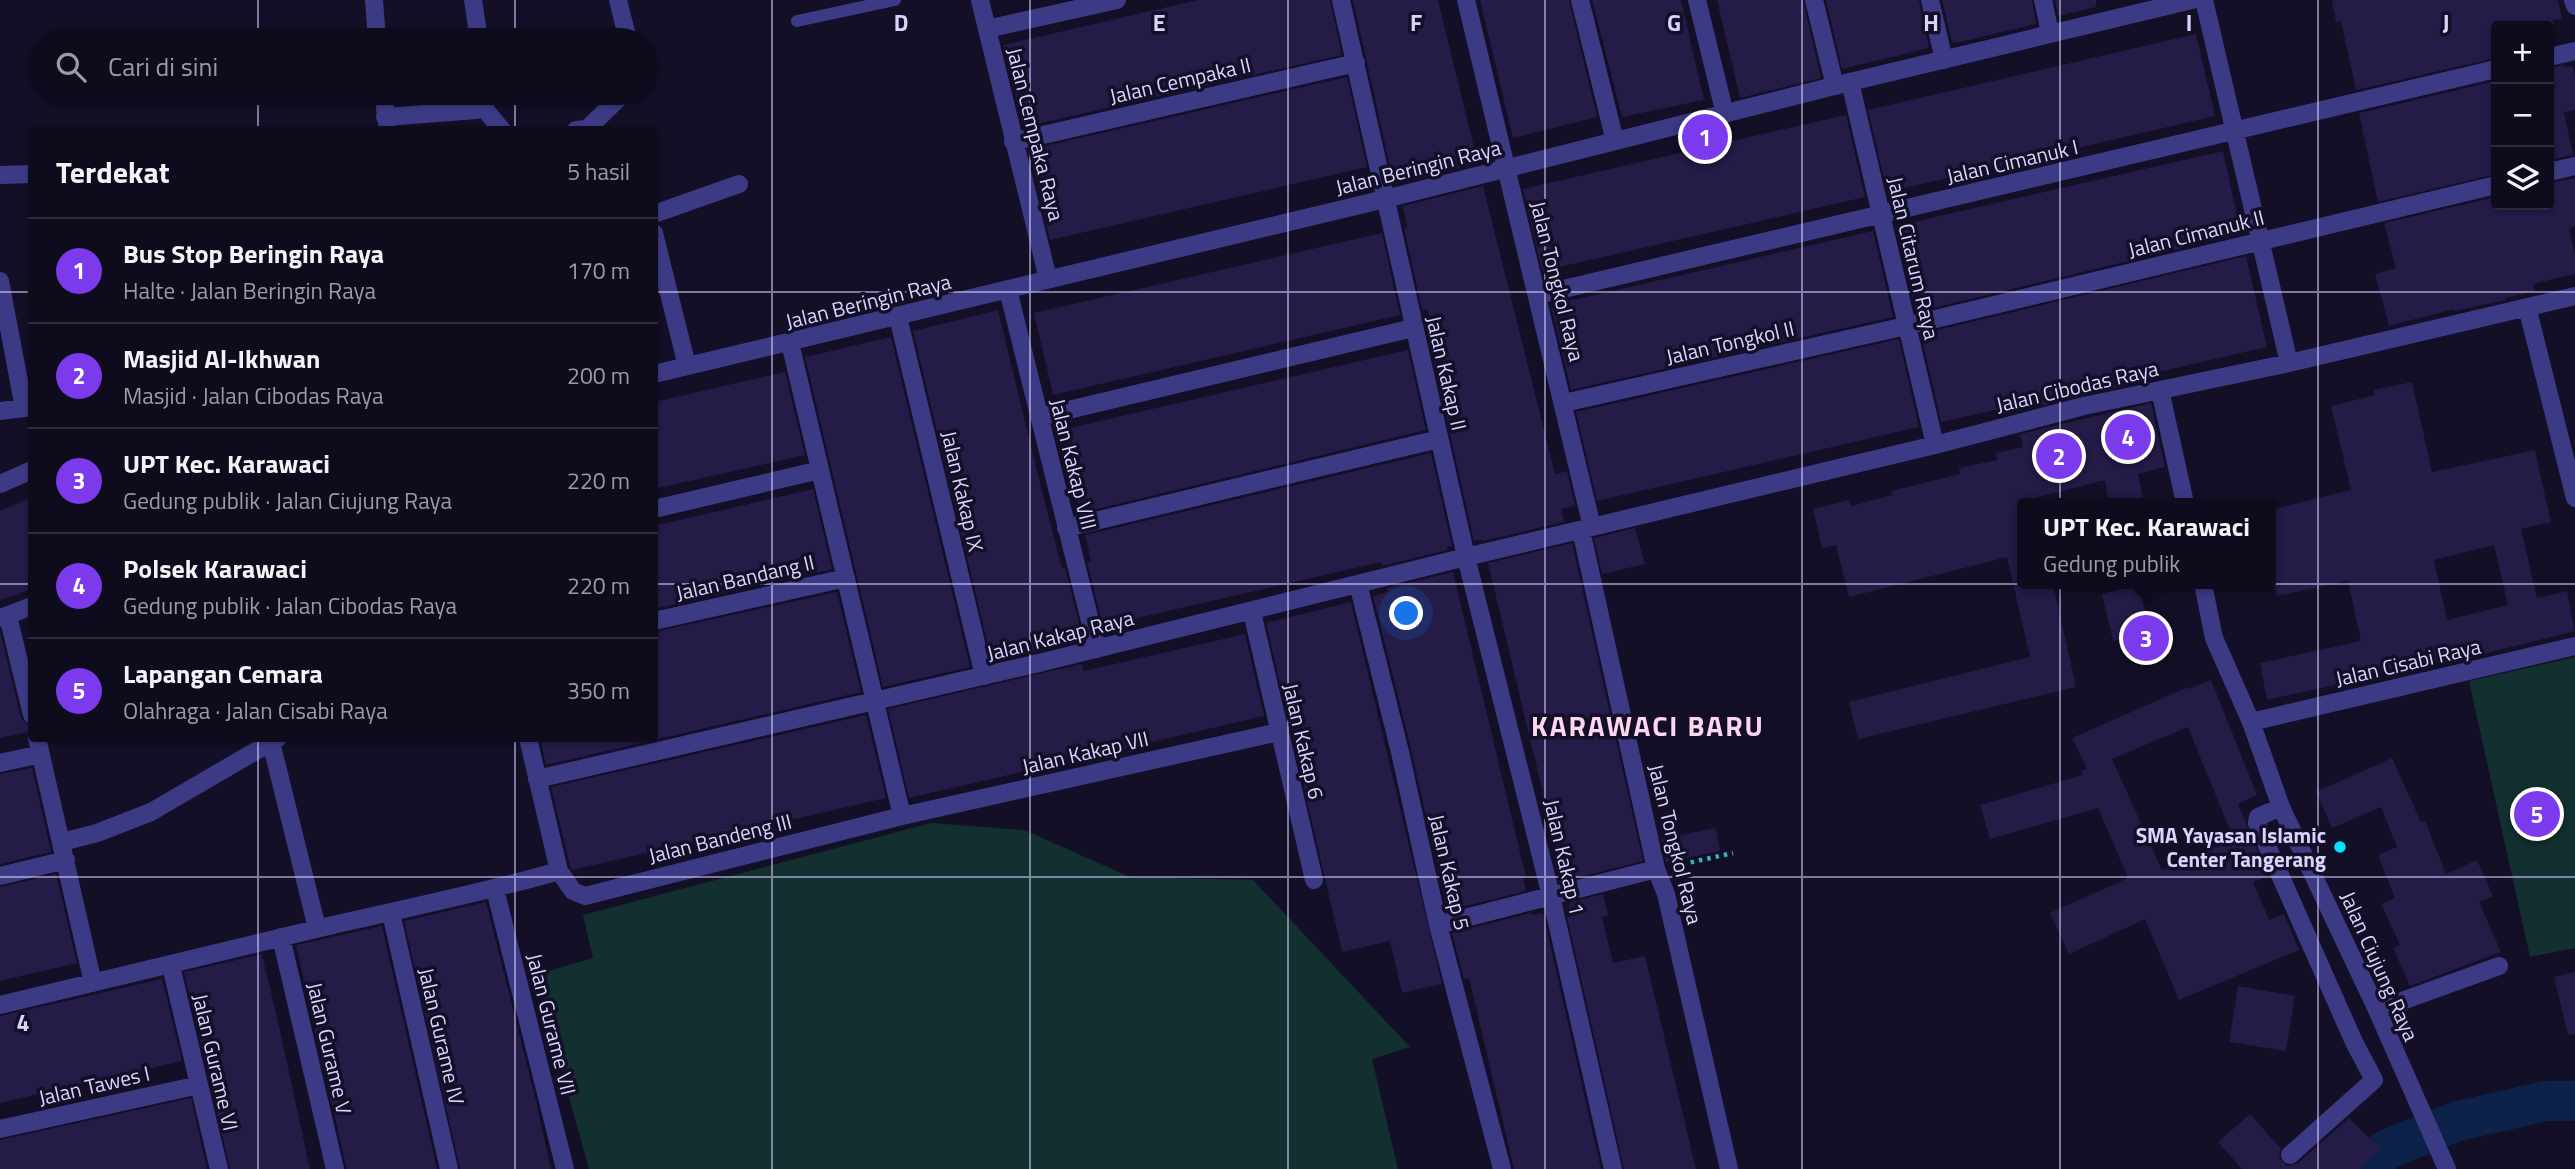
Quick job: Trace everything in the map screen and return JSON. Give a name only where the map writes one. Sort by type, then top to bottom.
[{"type":"street","points":[[374,0],[376,28]]},
{"type":"street","points":[[473,0],[477,28]]},
{"type":"street","points":[[618,0],[625,28]]},
{"type":"street","name":"Jalan Cempaka Raya","points":[[980,0],[1048,279]]},
{"type":"street","points":[[987,29],[1117,0]]},
{"type":"street","name":"Jalan Kakap II","points":[[1341,0],[1466,557]]},
{"type":"street","name":"Jalan Tongkol Raya","points":[[1466,0],[1564,403],[1586,529],[1656,869],[1666,894],[1729,1169]]},
{"type":"street","points":[[1580,0],[1615,141]]},
{"type":"street","points":[[1697,0],[1725,114]]},
{"type":"street","name":"Jalan Citarum Raya","points":[[1814,0],[1843,84],[1880,215],[1935,445]]},
{"type":"street","points":[[1930,0],[1944,60]]},
{"type":"street","points":[[2043,0],[2050,33]]},
{"type":"street","name":"Jalan Beringin Raya","points":[[658,373],[1385,199],[2160,4],[2192,0]]},
{"type":"street","points":[[2204,0],[2289,363]]},
{"type":"street","points":[[2573,0],[2575,6]]},
{"type":"street","points":[[2554,56],[2575,51]]},
{"type":"street","name":"Jalan Cempaka II","points":[[1013,142],[1356,63]]},
{"type":"street","name":"Jalan Cimanuk I","points":[[1538,295],[2491,70]]},
{"type":"street","points":[[385,105],[387,123],[463,105]]},
{"type":"street","points":[[487,105],[500,126]]},
{"type":"street","points":[[590,126],[612,105]]},
{"type":"street","points":[[2554,171],[2575,166]]},
{"type":"street","points":[[0,175],[28,174]]},
{"type":"street","points":[[658,213],[739,184]]},
{"type":"street","name":"Jalan Cimanuk II","points":[[1906,326],[2491,186]]},
{"type":"street","points":[[658,249],[687,366]]},
{"type":"street","points":[[0,281],[28,407],[0,411]]},
{"type":"street","name":"Jalan Kakap VIII","points":[[1008,290],[1097,649]]},
{"type":"street","name":"Jalan Cibodas Raya","points":[[1586,529],[1935,445],[2084,406],[2289,363],[2575,296]]},
{"type":"street","points":[[2527,307],[2575,498]]},
{"type":"street","name":"Jalan Kakap IX","points":[[898,317],[984,676]]},
{"type":"street","name":"Jalan Tongkol II","points":[[1564,403],[1906,326]]},
{"type":"street","points":[[1039,417],[1413,328]]},
{"type":"street","points":[[790,343],[902,816]]},
{"type":"street","points":[[2160,390],[2184,498]]},
{"type":"street","points":[[1066,528],[1439,439]]},
{"type":"street","points":[[658,508],[820,470]]},
{"type":"street","points":[[0,484],[28,472]]},
{"type":"street","name":"Jalan Kakap Raya","points":[[537,779],[875,702],[1586,529]]},
{"type":"street","name":"Jalan Kakap 1","points":[[1466,557],[1551,896],[1613,1169]]},
{"type":"street","name":"Jalan Bandang II","points":[[658,620],[846,578]]},
{"type":"street","name":"Jalan Kakap 5","points":[[1358,584],[1400,752],[1438,925],[1502,1169]]},
{"type":"street","name":"Jalan Ciujung Raya","points":[[2204,589],[2214,638],[2251,722],[2281,807],[2377,1010],[2447,1169]]},
{"type":"street","points":[[28,608],[4,617],[28,701]]},
{"type":"street","name":"Jalan Kakap 6","points":[[1252,612],[1314,880]]},
{"type":"street","name":"Jalan Cisabi Raya","points":[[2251,722],[2575,646]]},
{"type":"street","name":"Jalan Kakap VII","points":[[902,816],[1279,732]]},
{"type":"street","points":[[62,842],[151,812],[269,742]]},
{"type":"street","points":[[275,742],[317,928]]},
{"type":"street","points":[[0,1004],[317,928],[495,889],[559,871],[529,742]]},
{"type":"street","points":[[0,763],[39,746],[93,983]]},
{"type":"street","points":[[2281,807],[2258,817],[2257,823],[2348,1031],[2374,1080]]},
{"type":"street","name":"Jalan Bandeng III","points":[[559,871],[573,891],[585,896],[902,816]]},
{"type":"street","points":[[0,876],[66,860]]},
{"type":"street","points":[[1438,925],[1656,869]]},
{"type":"street","name":"Jalan Gurame VII","points":[[495,889],[565,1169]]},
{"type":"street","name":"Jalan Gurame IV","points":[[391,913],[449,1169]]},
{"type":"street","name":"Jalan Gurame V","points":[[281,937],[335,1169]]},
{"type":"street","name":"Jalan Gurame VI","points":[[171,965],[219,1169]]},
{"type":"street","points":[[2377,1010],[2499,966]]},
{"type":"street","points":[[2290,1156],[2374,1080],[2400,1065]]},
{"type":"street","name":"Jalan Tawes I","points":[[0,1129],[199,1085]]},
{"type":"lane","points":[[797,21],[895,0]]},
{"type":"path","points":[[1656,869],[1732,853]]},
{"type":"green space","points":[[2575,657],[2575,948],[2530,957],[2469,681]]},
{"type":"green space","points":[[931,823],[1024,830],[1130,877],[1253,880],[1410,1047],[1372,1059],[1398,1169],[589,1169],[535,975],[593,958],[583,915]]},
{"type":"building","points":[[1198,0],[1330,0],[1342,55],[1023,127],[1003,45]]},
{"type":"building","points":[[1353,0],[1438,0],[1478,164],[1396,184]]},
{"type":"building","points":[[1480,0],[1569,0],[1597,117],[1513,138]]},
{"type":"building","points":[[1592,0],[1681,0],[1704,100],[1622,117]]},
{"type":"building","points":[[1717,0],[1803,0],[1821,78],[1740,98]]},
{"type":"building","points":[[1826,0],[1919,0],[1929,48],[1842,69]]},
{"type":"building","points":[[1942,0],[2032,0],[2036,24],[1952,42]]},
{"type":"building","points":[[2055,0],[2096,0],[2096,7],[2058,16]]},
{"type":"building","points":[[2332,0],[2558,0],[2562,19],[2491,21],[2491,59],[2356,90],[2341,21],[2336,23]]},
{"type":"building","points":[[2196,34],[2215,116],[1887,192],[1868,110]]},
{"type":"building","points":[[2573,66],[2575,110],[2564,112],[2573,155],[2554,159],[2554,84],[2554,67]]},
{"type":"building","points":[[1347,77],[1367,167],[1050,240],[1031,159],[1038,158],[1036,148]]},
{"type":"building","points":[[2491,82],[2491,175],[2378,202],[2359,113]]},
{"type":"building","points":[[1846,115],[1865,197],[1542,271],[1523,189]]},
{"type":"building","points":[[2223,151],[2241,234],[1916,312],[1896,226]]},
{"type":"building","points":[[2575,178],[2575,226],[2569,228],[2575,254],[2575,274],[2533,284],[2535,291],[2506,300],[2454,309],[2389,326],[2375,274],[2396,268],[2384,223],[2491,198],[2491,210],[2554,210],[2554,182]]},
{"type":"building","points":[[1483,186],[1555,474],[1567,471],[1575,506],[1561,509],[1564,522],[1474,541],[1430,345],[1435,344],[1427,309],[1422,310],[1404,228],[1407,227],[1403,206]]},
{"type":"building","points":[[1873,231],[1893,317],[1571,390],[1551,305]]},
{"type":"building","points":[[1382,233],[1400,315],[1053,395],[1034,313]]},
{"type":"building","points":[[2246,256],[2267,347],[2154,373],[2155,379],[2015,412],[2013,406],[1941,422],[1921,334]]},
{"type":"building","points":[[998,310],[1040,483],[1081,631],[1075,633],[1077,642],[992,662],[913,331]]},
{"type":"building","points":[[891,337],[970,667],[883,687],[805,357]]},
{"type":"building","points":[[1899,339],[1919,427],[1597,501],[1576,412]]},
{"type":"building","points":[[1408,350],[1426,430],[1080,513],[1061,430]]},
{"type":"building","points":[[785,372],[805,455],[658,488],[658,401]]},
{"type":"building","points":[[2412,382],[2432,472],[2535,450],[2551,522],[2521,529],[2537,598],[2567,591],[2575,631],[2467,658],[2466,656],[2267,700],[2260,663],[2361,641],[2348,581],[2277,596],[2276,509],[2351,490],[2331,406],[2375,395],[2374,390]],"holes":[[[2494,545],[2508,605],[2447,620],[2434,560]]]},
{"type":"building","points":[[2151,403],[2165,467],[2138,474],[2143,498],[2108,498],[2105,481],[2101,481],[2034,498],[2017,498],[2017,589],[2054,589],[2076,687],[1858,739],[1849,702],[2030,657],[2007,557],[1849,597],[1836,545],[1822,548],[1813,509],[1849,500],[1851,506],[1892,495],[1891,491],[1960,474],[1959,468],[1997,460],[1996,453],[2023,447],[2020,434]]},
{"type":"building","points":[[1431,453],[1452,546],[1447,547],[1447,550],[1382,566],[1381,562],[1103,626],[1087,562],[1091,561],[1085,535]]},
{"type":"building","points":[[813,489],[832,569],[658,608],[658,525]]},
{"type":"building","points":[[28,499],[28,590],[0,600],[0,511]]},
{"type":"building","points":[[1635,528],[1645,564],[1602,574],[1594,538]]},
{"type":"building","points":[[1572,543],[1643,861],[1564,881],[1488,563]]},
{"type":"building","points":[[1453,572],[1526,877],[1523,878],[1526,891],[1447,911],[1373,596],[1388,592],[1387,588]]},
{"type":"building","points":[[2123,589],[2140,589],[2150,632],[2113,641],[2102,594]]},
{"type":"building","points":[[837,592],[861,692],[658,739],[658,631]]},
{"type":"building","points":[[1351,602],[1442,984],[1402,993],[1390,941],[1342,952],[1266,623]]},
{"type":"building","points":[[0,631],[21,718],[28,725],[28,732],[0,738]]},
{"type":"building","points":[[1245,634],[1264,716],[909,798],[888,709],[1082,664],[1084,671]]},
{"type":"building","points":[[2211,680],[2257,795],[2238,804],[2268,876],[2253,882],[2269,920],[2284,914],[2299,950],[2179,1000],[2145,919],[2069,954],[2050,913],[2128,878],[2098,808],[1990,839],[1980,805],[2083,775],[2081,771],[2087,769],[2072,738],[2188,687],[2189,689]],"holes":[[[2188,727],[2234,840],[2162,870],[2112,759]]]},
{"type":"building","points":[[866,715],[886,798],[572,870],[551,787]]},
{"type":"building","points":[[541,742],[645,742],[546,765]]},
{"type":"building","points":[[2392,758],[2421,822],[2425,821],[2446,874],[2477,860],[2493,896],[2479,902],[2501,952],[2410,986],[2393,948],[2400,945],[2381,904],[2395,898],[2378,855],[2397,847],[2381,807],[2332,828],[2316,792]]},
{"type":"building","points":[[32,768],[51,852],[0,864],[0,774]]},
{"type":"building","points":[[1716,828],[1720,851],[1666,862],[1661,839]]},
{"type":"building","points":[[56,874],[77,963],[0,981],[0,887]]},
{"type":"building","points":[[1603,894],[1608,916],[1602,917],[1613,963],[1645,956],[1696,1169],[1624,1169],[1565,908],[1570,907],[1569,903]]},
{"type":"building","points":[[486,902],[551,1169],[460,1169],[404,921]]},
{"type":"building","points":[[1531,913],[1543,913],[1601,1169],[1514,1169],[1469,978],[1464,979],[1452,933]]},
{"type":"building","points":[[382,926],[437,1169],[347,1169],[330,1097],[296,945]]},
{"type":"building","points":[[262,954],[310,1169],[230,1169],[184,972]]},
{"type":"building","points":[[2575,972],[2575,1034],[2568,1035],[2554,977]]},
{"type":"building","points":[[162,979],[182,1061],[0,1103],[0,1016]]},
{"type":"building","points":[[2238,986],[2295,996],[2286,1051],[2229,1042]]},
{"type":"building","points":[[191,1098],[207,1169],[0,1169],[0,1140]]},
{"type":"building","points":[[2250,1114],[2281,1149],[2279,1158],[2287,1166],[2298,1163],[2349,1118],[2380,1149],[2360,1169],[2242,1169],[2218,1142]]},
{"type":"waterway","points":[[2368,1169],[2385,1150],[2458,1121],[2546,1101],[2575,1101]]},
{"type":"place","name":"Bus Stop Beringin Raya","points":[[1705,137]]},
{"type":"place","name":"Polsek Karawaci","points":[[2128,437]]},
{"type":"place","name":"Masjid Al-Ikhwan","points":[[2059,456]]},
{"type":"place","name":"UPT Kec. Karawaci","points":[[2146,638]]},
{"type":"place","name":"Lapangan Cemara","points":[[2537,814]]},
{"type":"place","name":"SMA Yayasan Islamic Center Tangerang","points":[[2340,847]]},
{"type":"district","name":"KARAWACI BARU","points":[[1648,725]]}]
